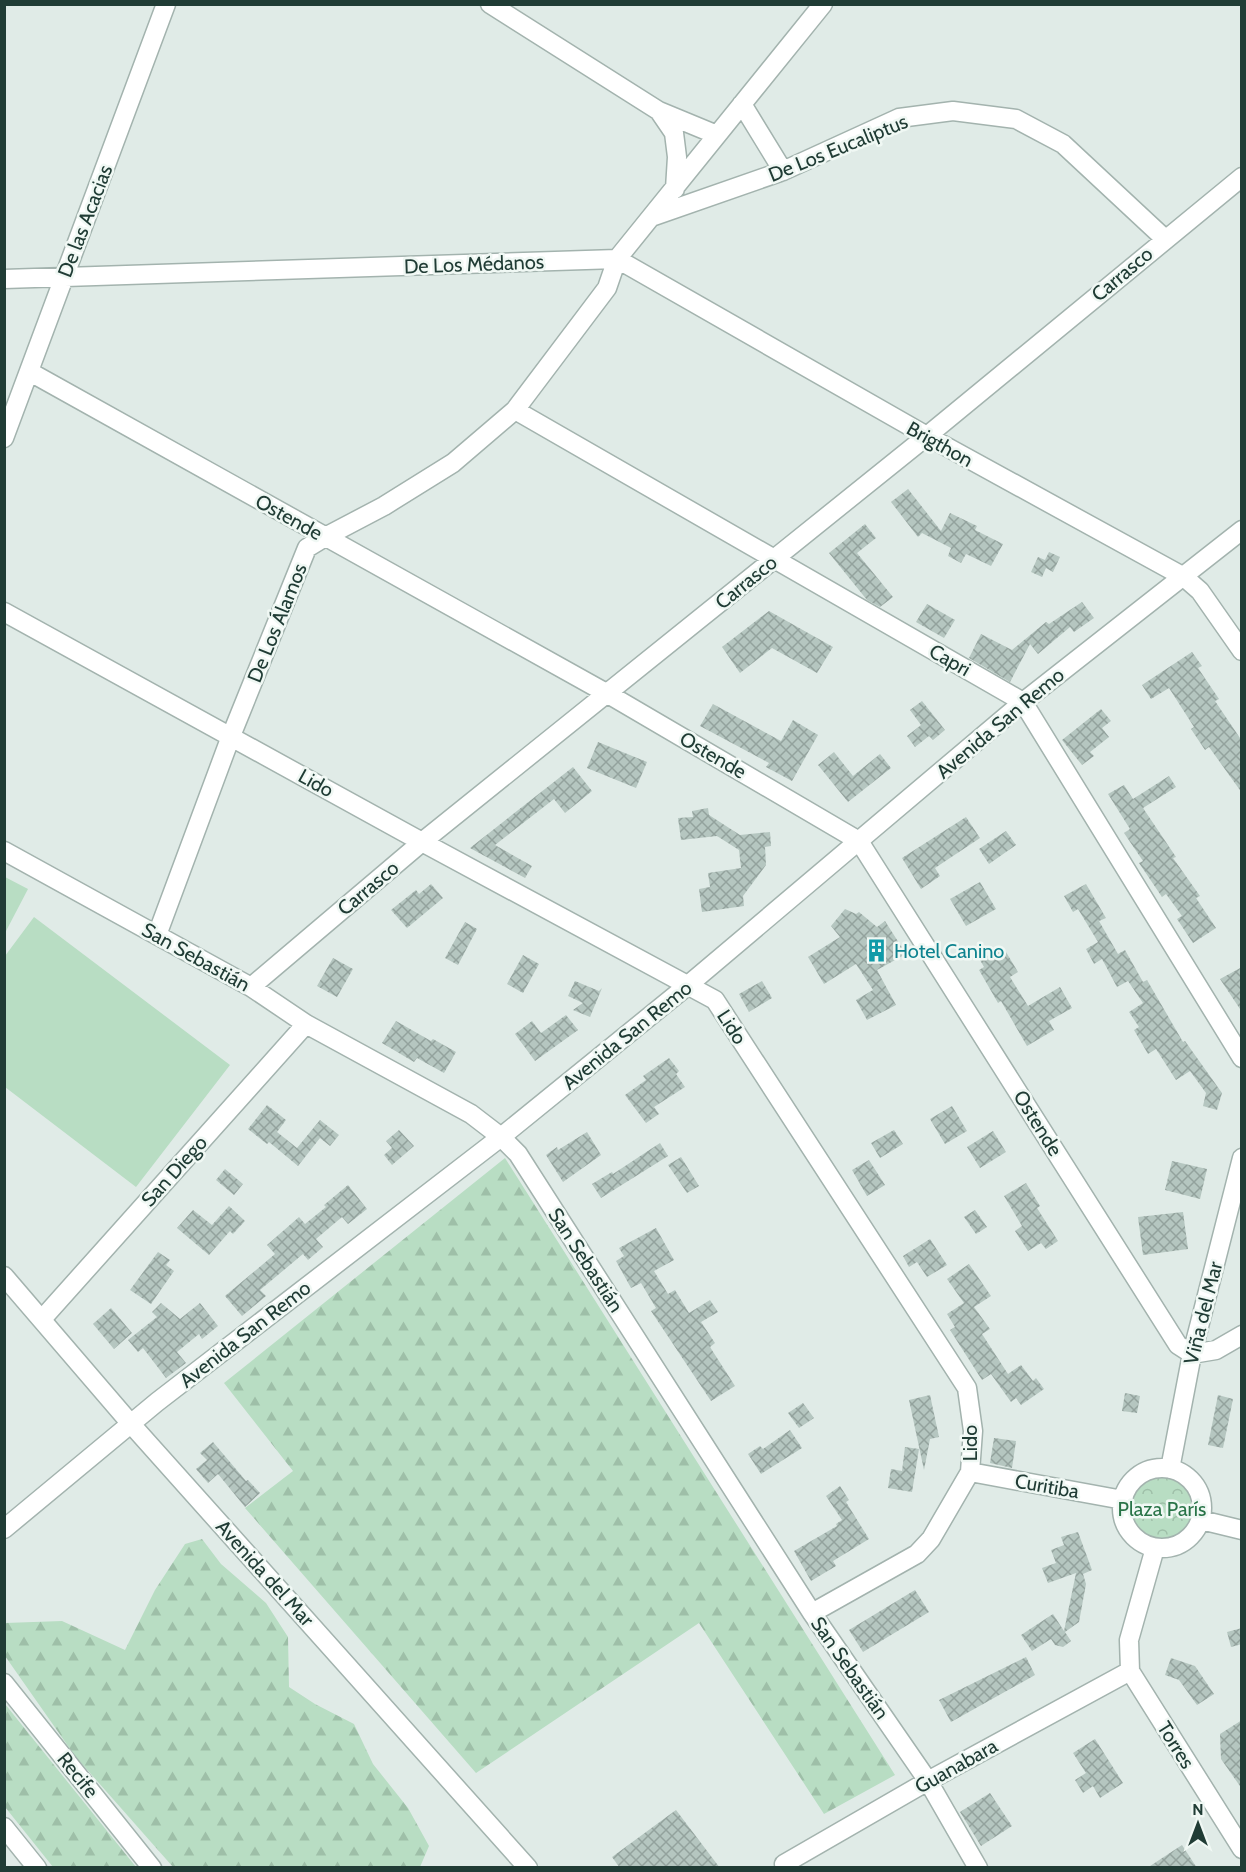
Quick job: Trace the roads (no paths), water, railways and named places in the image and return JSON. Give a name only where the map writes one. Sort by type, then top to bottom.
[{"type":"street","name":"De las Acacias","points":[[4,438],[166,4]]},
{"type":"street","points":[[490,4],[659,111],[717,135]]},
{"type":"street","points":[[617,259],[823,4]]},
{"type":"street","points":[[742,104],[783,171]]},
{"type":"street","points":[[659,111],[674,133],[675,189]]},
{"type":"street","name":"De Los Eucaliptus","points":[[652,217],[783,171],[899,118],[953,111],[1016,119],[1063,144],[1165,239]]},
{"type":"street","name":"Carrasco","points":[[250,987],[422,842],[927,436],[1242,177]]},
{"type":"street","name":"De Los Médanos","points":[[4,279],[617,259]]},
{"type":"street","name":"De Los Álamos","points":[[157,935],[231,736],[308,548],[384,506],[453,463],[515,410],[607,288],[617,259]]},
{"type":"street","name":"Brigthon","points":[[617,259],[927,436],[1184,577],[1200,591],[1242,651]]},
{"type":"street","name":"Ostende","points":[[30,372],[608,694],[859,841],[1178,1344],[1192,1354]]},
{"type":"street","name":"Capri","points":[[515,410],[1023,702],[1242,1058]]},
{"type":"street","name":"Avenida San Remo","points":[[4,1529],[131,1424],[501,1137],[687,986],[1023,702],[1242,530]]},
{"type":"street","name":"Lido","points":[[4,612],[715,1000],[967,1388],[973,1431],[970,1472],[932,1539],[917,1554],[812,1613]]},
{"type":"street","name":"San Sebastián","points":[[4,851],[250,987],[306,1024],[471,1114],[501,1137],[518,1155],[812,1613],[928,1781],[978,1868]]},
{"type":"street","name":"San Diego","points":[[43,1318],[306,1024]]},
{"type":"street","name":"Viña del Mar","points":[[1170,1469],[1192,1354],[1242,1158]]},
{"type":"street","name":"Avenida del Mar","points":[[4,1275],[131,1424],[528,1868]]},
{"type":"street","points":[[1192,1354],[1216,1350],[1242,1335]]},
{"type":"street","points":[[1170,1469],[1193,1482],[1200,1494],[1201,1520],[1188,1539],[1167,1548],[1155,1548],[1133,1536],[1124,1519],[1123,1500],[1127,1489],[1145,1472],[1170,1469]]},
{"type":"street","name":"Curitiba","points":[[970,1472],[1123,1500]]},
{"type":"street","points":[[1201,1520],[1242,1530]]},
{"type":"street","points":[[1130,1671],[1129,1640],[1155,1548]]},
{"type":"street","name":"Guanabara","points":[[785,1866],[928,1781],[1130,1671]]},
{"type":"street","name":"Torres","points":[[1130,1671],[1242,1850]]},
{"type":"street","name":"Recife","points":[[4,1683],[152,1868]]},
{"type":"street","points":[[4,1827],[37,1868]]},
{"type":"place","name":"Hotel Canino","points":[[876,951]]},
{"type":"park label","name":"Plaza París","points":[[1162,1509]]}]
